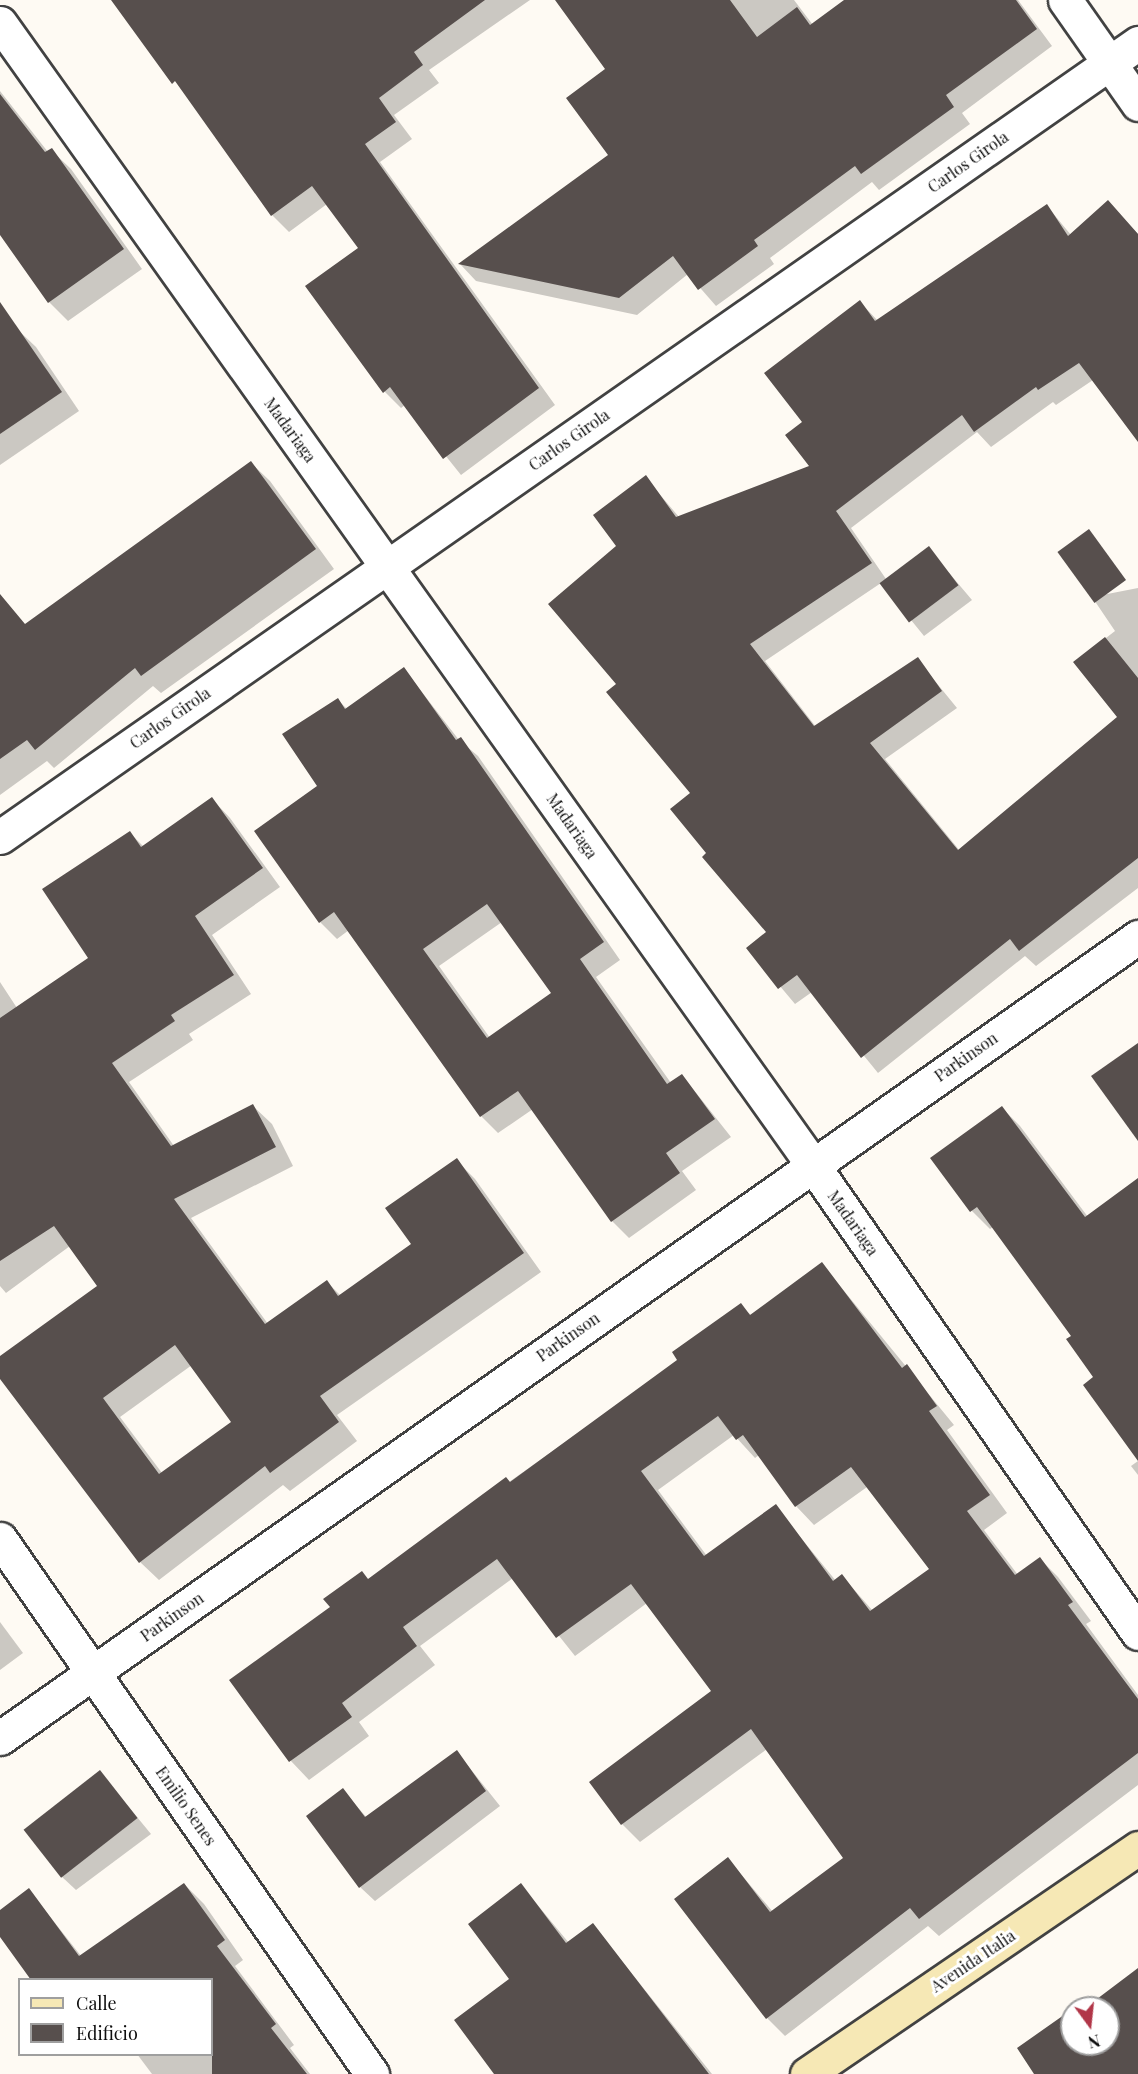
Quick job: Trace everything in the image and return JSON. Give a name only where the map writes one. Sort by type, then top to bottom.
[{"type":"main road","name":"Avenida Italia","points":[[807,2074],[1138,1848]]},
{"type":"street","points":[[1065,0],[1138,104]]},
{"type":"street","name":"Madariaga","points":[[0,23],[812,1164],[1138,1633]]},
{"type":"street","name":"Carlos Girola","points":[[0,837],[1138,43]]},
{"type":"street","name":"Parkinson","points":[[0,1738],[812,1164],[1138,937]]},
{"type":"street","name":"Emilio Senes","points":[[0,1539],[372,2074]]},
{"type":"building","points":[[111,0],[485,0],[414,52],[423,65],[379,98],[396,122],[365,144],[539,388],[443,459],[390,387],[383,393],[305,286],[358,248],[312,186],[271,216],[175,81],[172,84]]},
{"type":"building","points":[[555,0],[730,0],[757,37],[797,7],[810,25],[844,0],[1016,0],[1037,29],[946,95],[954,107],[861,174],[855,166],[754,240],[758,246],[698,290],[673,256],[619,298],[458,264],[608,155],[566,98],[605,69]]},
{"type":"building","points":[[0,94],[45,152],[52,148],[124,249],[48,303],[0,235]]},
{"type":"building","points":[[1108,200],[1138,234],[1138,442],[1079,363],[1038,390],[1036,387],[974,432],[962,415],[836,511],[872,563],[750,644],[814,726],[918,657],[942,691],[870,743],[958,850],[1117,717],[1073,662],[1105,637],[1138,678],[1138,858],[1019,951],[1010,939],[861,1058],[797,975],[778,989],[746,948],[766,932],[702,857],[706,853],[670,809],[690,793],[606,692],[616,684],[548,604],[616,546],[593,515],[646,475],[676,517],[809,466],[785,435],[802,422],[764,373],[860,300],[875,321],[1047,204],[1068,236]]},
{"type":"building","points":[[0,302],[62,392],[0,434]]},
{"type":"building","points":[[251,461],[316,549],[141,676],[135,668],[35,750],[27,740],[0,759],[0,594],[25,624]]},
{"type":"building","points":[[1089,529],[1126,580],[1094,603],[1057,552]]},
{"type":"building","points":[[929,546],[958,585],[909,622],[879,583]]},
{"type":"building","points":[[404,667],[456,740],[461,737],[604,942],[580,959],[667,1084],[682,1074],[715,1119],[666,1153],[680,1173],[611,1222],[518,1091],[480,1117],[334,912],[319,923],[254,831],[317,786],[282,734],[338,698],[345,709]],"holes":[[[487,904],[551,993],[487,1038],[423,949]]]},
{"type":"building","points":[[212,797],[263,868],[195,916],[234,975],[171,1015],[175,1021],[112,1063],[171,1146],[253,1104],[276,1147],[174,1199],[265,1324],[327,1280],[338,1296],[411,1244],[385,1208],[457,1158],[524,1253],[320,1396],[339,1422],[270,1473],[265,1466],[139,1563],[0,1379],[0,1356],[97,1286],[54,1226],[0,1261],[0,1018],[88,958],[42,889],[130,831],[141,847]],"holes":[[[175,1345],[231,1422],[159,1474],[103,1398]]]},
{"type":"building","points":[[1138,1043],[1138,1141],[1091,1076]]},
{"type":"building","points":[[1002,1106],[1085,1217],[1138,1178],[1138,1461],[1083,1385],[1093,1377],[1066,1339],[1071,1336],[977,1207],[970,1212],[930,1158]]},
{"type":"building","points":[[822,1262],[902,1368],[907,1364],[937,1406],[929,1411],[990,1495],[967,1511],[1015,1575],[1040,1557],[1073,1602],[1068,1605],[1138,1699],[1138,1753],[919,1919],[910,1908],[766,2019],[674,1899],[728,1857],[770,1912],[843,1858],[751,1729],[621,1825],[589,1782],[711,1691],[631,1584],[556,1638],[497,1559],[403,1627],[417,1646],[342,1703],[352,1717],[289,1762],[229,1680],[330,1607],[323,1599],[362,1571],[368,1579],[506,1477],[510,1482],[677,1360],[672,1352],[741,1303],[750,1315]],"holes":[[[718,1416],[736,1440],[743,1435],[795,1507],[851,1467],[929,1569],[870,1611],[842,1574],[833,1581],[776,1504],[704,1556],[641,1471]]]},
{"type":"building","points":[[457,1750],[486,1791],[359,1888],[306,1816],[343,1788],[365,1817]]},
{"type":"building","points":[[100,1770],[138,1818],[61,1878],[24,1830]]},
{"type":"building","points":[[184,1883],[225,1940],[217,1946],[276,2024],[271,2028],[307,2074],[212,2074],[213,1978],[30,1978],[0,1937],[0,1910],[29,1888],[79,1956]]},
{"type":"building","points":[[521,1883],[566,1943],[593,1923],[709,2074],[494,2074],[454,2020],[509,1979],[468,1924]]},
{"type":"building","points":[[1138,1968],[1138,2074],[1034,2074],[1017,2048],[1060,2018],[1060,2056],[1120,2056],[1120,1996],[1101,1996]]}]
